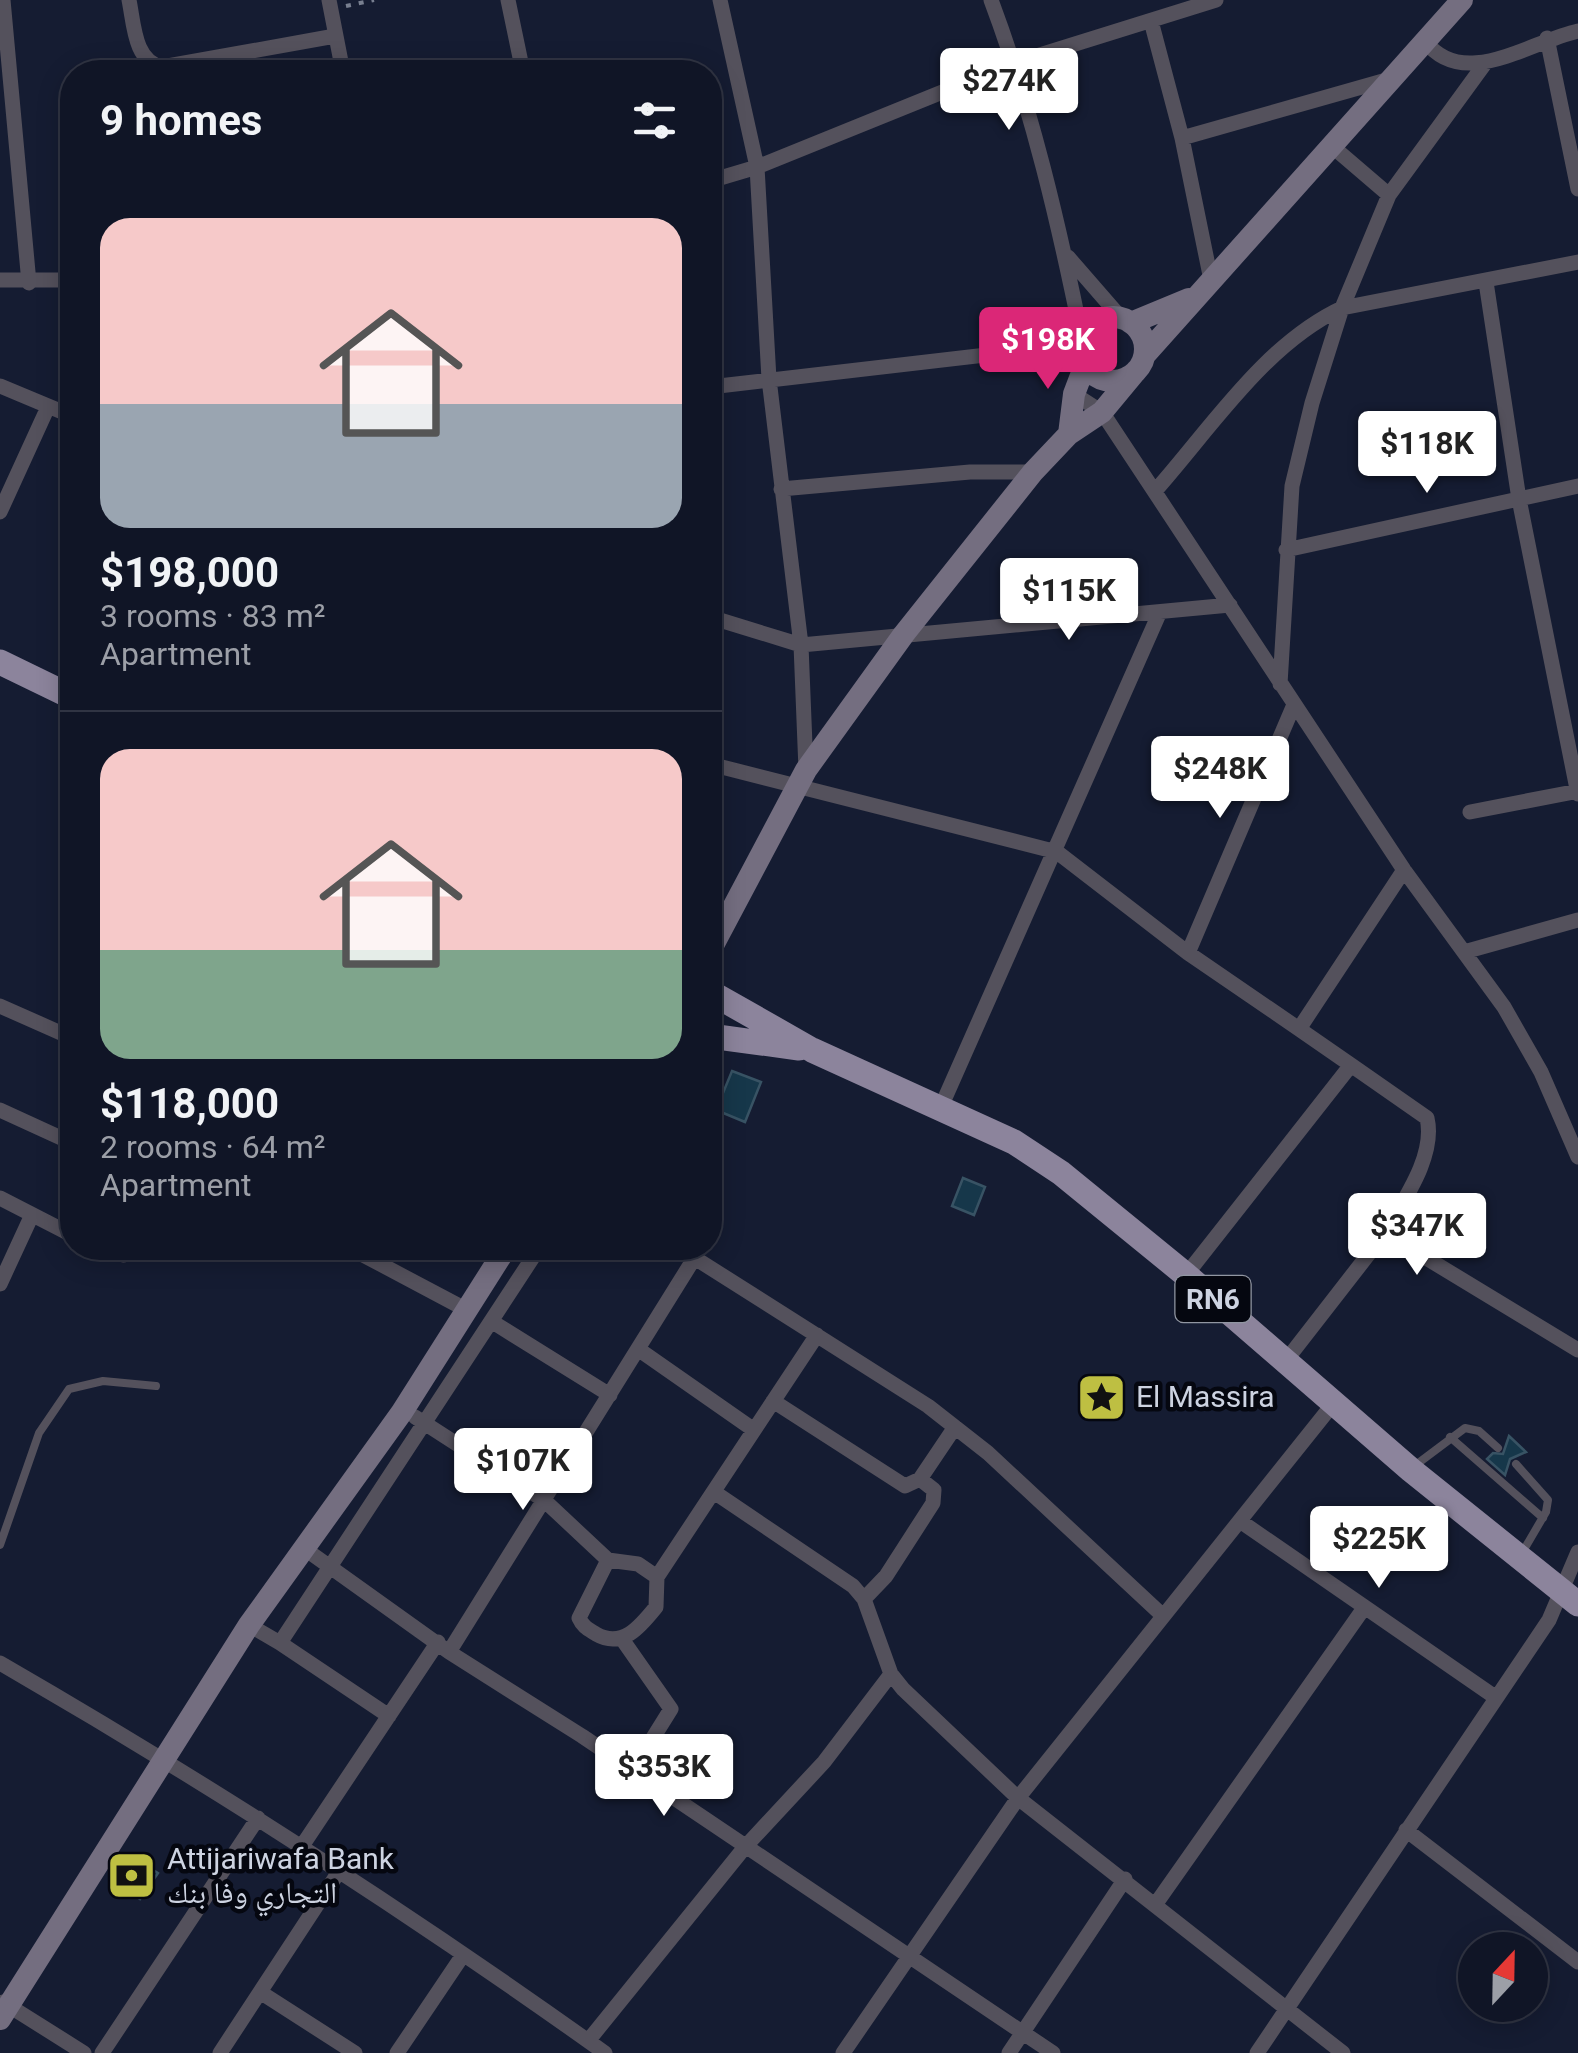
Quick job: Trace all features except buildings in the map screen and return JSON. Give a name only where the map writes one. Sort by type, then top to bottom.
[{"type":"main road","points":[[722,927],[803,778],[904,634],[1033,472],[1069,434],[1102,412],[1192,298],[1459,4],[1484,0]]},
{"type":"main road","points":[[1069,434],[1082,349],[1097,321],[1126,320],[1192,298]]},
{"type":"main road","points":[[1082,349],[1103,380],[1126,378],[1140,364],[1140,332],[1126,320]]},
{"type":"main road","points":[[0,662],[60,691]]},
{"type":"main road","points":[[722,917],[732,907]]},
{"type":"main road","name":"RN6","points":[[722,999],[812,1050],[1014,1142],[1060,1174],[1186,1274],[1411,1470],[1571,1598]]},
{"type":"main road","name":"RN6","points":[[722,1044],[812,1050]]},
{"type":"main road","points":[[3,2008],[168,1760],[250,1625],[402,1412],[498,1260]]},
{"type":"street","points":[[3,0],[29,283]]},
{"type":"street","points":[[129,0],[141,52],[148,60]]},
{"type":"street","points":[[508,0],[520,60]]},
{"type":"street","points":[[720,0],[757,167],[769,379],[800,646],[803,778]]},
{"type":"street","points":[[722,385],[1082,349],[1065,254],[1014,62],[991,0]]},
{"type":"street","points":[[1157,0],[1157,19],[1211,280]]},
{"type":"street","points":[[722,177],[757,167],[1014,62],[1216,0]]},
{"type":"street","points":[[330,5],[340,60]]},
{"type":"street","points":[[1425,41],[1451,64],[1468,66],[1578,31]]},
{"type":"street","points":[[201,60],[335,36]]},
{"type":"street","points":[[1547,38],[1578,189]]},
{"type":"street","points":[[1280,684],[1292,486],[1342,308],[1389,195],[1486,62]]},
{"type":"street","points":[[1182,138],[1391,79]]},
{"type":"street","points":[[1333,147],[1389,195]]},
{"type":"street","points":[[1065,254],[1126,320]]},
{"type":"street","points":[[1155,491],[1308,325],[1342,308],[1578,262]]},
{"type":"street","points":[[0,280],[60,281]]},
{"type":"street","points":[[1470,812],[1578,792],[1519,499],[1486,282]]},
{"type":"street","points":[[0,386],[60,412]]},
{"type":"street","points":[[1074,394],[1102,412],[1294,707],[1523,1037],[1578,1157]]},
{"type":"street","points":[[0,512],[48,407]]},
{"type":"street","points":[[781,489],[970,472],[1033,472]]},
{"type":"street","points":[[1286,550],[1578,486]]},
{"type":"street","points":[[722,621],[800,646],[1230,605]]},
{"type":"street","points":[[941,1107],[1160,614]]},
{"type":"street","points":[[1188,952],[1294,707]]},
{"type":"street","points":[[722,766],[803,778],[1057,852],[1188,952],[1428,1118],[1430,1129],[1409,1191],[1385,1233],[1284,1363]]},
{"type":"street","points":[[1299,1029],[1404,870]]},
{"type":"street","points":[[1464,952],[1578,920]]},
{"type":"street","points":[[0,1006],[60,1033]]},
{"type":"street","points":[[1186,1274],[1351,1065]]},
{"type":"street","points":[[0,1110],[60,1138]]},
{"type":"street","points":[[0,1198],[60,1230]]},
{"type":"street","points":[[0,1284],[31,1217]]},
{"type":"street","points":[[1385,1233],[1578,1350]]},
{"type":"street","points":[[373,1260],[466,1309]]},
{"type":"street","points":[[280,1643],[531,1260]]},
{"type":"street","points":[[302,1846],[389,1716],[444,1647],[545,1502],[693,1260]]},
{"type":"street","points":[[700,1260],[955,1426],[1161,1614]]},
{"type":"street","points":[[491,1321],[610,1395]]},
{"type":"street","points":[[608,1560],[579,1618],[582,1625],[607,1640],[622,1639],[656,1607],[658,1577],[816,1335]]},
{"type":"street","points":[[638,1350],[754,1430]]},
{"type":"street","points":[[773,1402],[905,1486],[920,1480],[955,1426]]},
{"type":"street","points":[[843,2053],[1018,1798],[1161,1614],[1333,1404]]},
{"type":"street","points":[[402,1412],[425,1420],[545,1502],[608,1560],[638,1564],[658,1577]]},
{"type":"street","points":[[864,1599],[886,1576],[933,1504],[934,1490],[920,1480]]},
{"type":"street","points":[[714,1492],[854,1586],[864,1599],[891,1674],[1018,1798],[1343,2053]]},
{"type":"street","points":[[1240,1521],[1495,1697]]},
{"type":"street","points":[[305,1549],[444,1647],[1052,2053]]},
{"type":"street","points":[[1257,2053],[1495,1697],[1571,1598],[1578,1552]]},
{"type":"street","points":[[1155,1905],[1364,1608]]},
{"type":"street","points":[[250,1625],[389,1716]]},
{"type":"street","points":[[622,1639],[671,1710],[633,1770]]},
{"type":"street","points":[[0,1663],[168,1760],[340,1870],[605,2053]]},
{"type":"street","points":[[588,2041],[745,1847],[824,1762],[891,1674]]},
{"type":"street","points":[[102,2053],[258,1818]]},
{"type":"street","points":[[1406,1830],[1578,1962]]},
{"type":"street","points":[[220,2053],[340,1870]]},
{"type":"street","points":[[1009,2053],[1125,1879]]},
{"type":"street","points":[[403,2051],[463,1955]]},
{"type":"street","points":[[260,1992],[355,2053]]},
{"type":"street","points":[[3,2008],[84,2053]]},
{"type":"lane","points":[[0,1545],[38,1433],[70,1389],[102,1382],[156,1386]]},
{"type":"lane","points":[[1411,1470],[1450,1437],[1475,1428],[1498,1448]]},
{"type":"lane","points":[[1450,1437],[1543,1518]]},
{"type":"lane","points":[[1516,1464],[1546,1494],[1543,1518],[1519,1556]]},
{"type":"path","points":[[330,5],[374,0]]},
{"type":"place","name":"El Massira","points":[[1101,1397]]},
{"type":"place","name":"Attijariwafa Bank التجاري وفا بنك","points":[[132,1876]]}]
